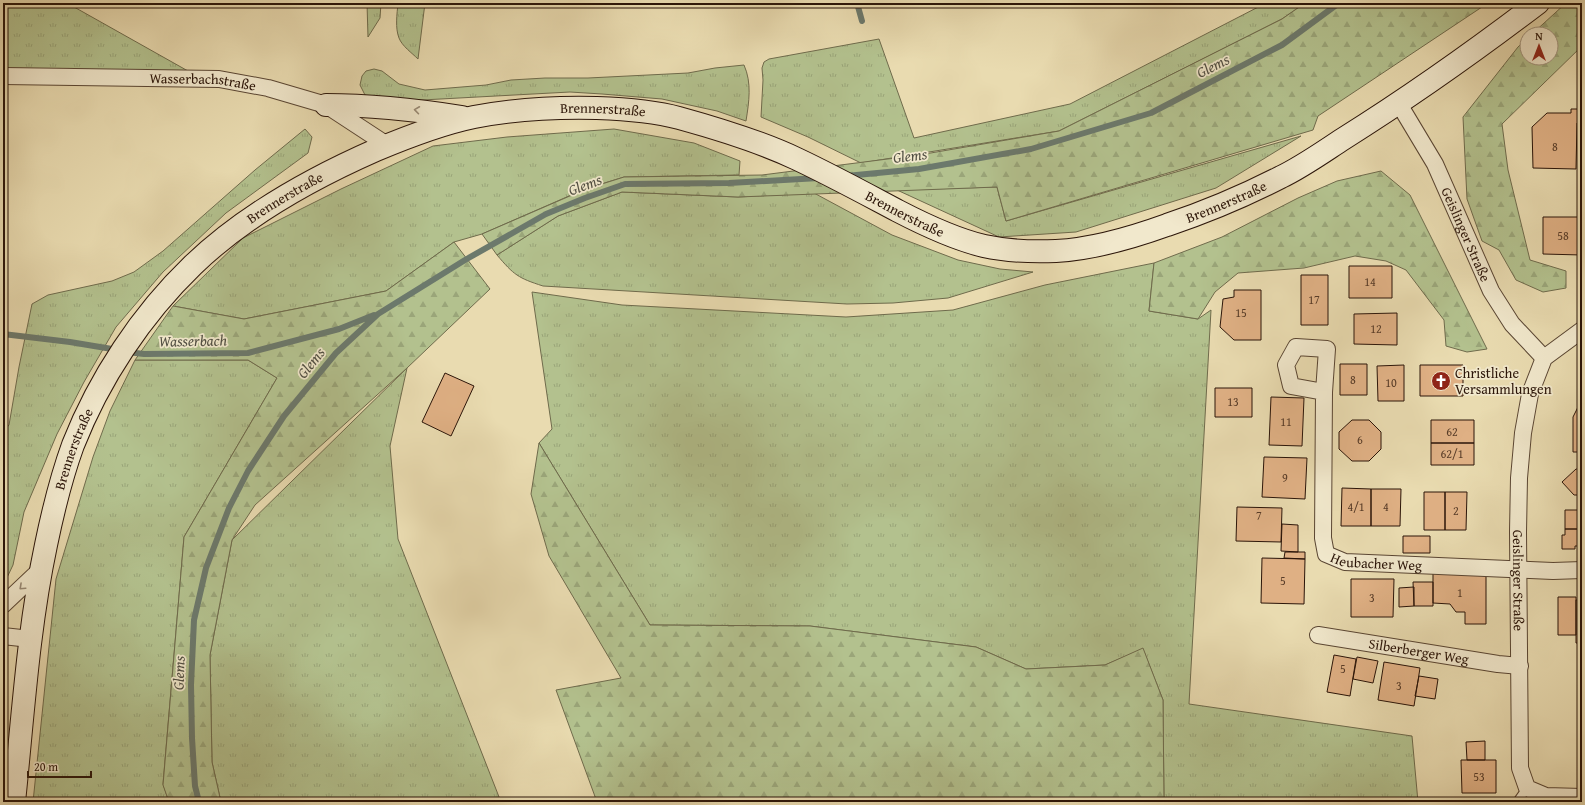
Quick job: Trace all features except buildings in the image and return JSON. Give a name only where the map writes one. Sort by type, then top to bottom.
[{"type":"main road","name":"Brennerstraße","points":[[14,802],[30,639],[40,570],[53,510],[73,445],[90,408],[109,372],[137,330],[169,290],[195,263],[234,231],[287,195],[336,168],[387,145],[424,131],[469,118],[511,111],[563,107],[629,109],[672,116],[732,133],[798,159],[919,222],[957,238],[984,246],[1017,251],[1060,251],[1133,237],[1188,218],[1286,175],[1400,104],[1538,3]]},
{"type":"main road","points":[[326,104],[366,105],[411,109],[469,118]]},
{"type":"street","name":"Wasserbachstraße","points":[[3,76],[219,79],[268,88],[326,104],[387,145]]},
{"type":"street","name":"Geislinger Straße","points":[[1400,104],[1434,164],[1491,291],[1512,324],[1544,358],[1530,394],[1523,433],[1519,478],[1518,568],[1520,768],[1527,788]]},
{"type":"street","points":[[1544,358],[1582,330]]},
{"type":"street","name":"Heubacher Weg","points":[[1324,392],[1323,538],[1326,554],[1345,562],[1518,568]]},
{"type":"street","points":[[1518,568],[1582,570]]},
{"type":"street","points":[[3,604],[40,570]]},
{"type":"street","name":"Silberberger Weg","points":[[1318,635],[1498,664],[1520,666]]},
{"type":"street","points":[[3,636],[30,639]]},
{"type":"street","points":[[1527,788],[1546,796],[1582,797]]},
{"type":"lane","points":[[1516,802],[1527,788]]},
{"type":"green space","points":[[3,3],[67,3],[188,71],[3,68]]},
{"type":"green space","points":[[367,3],[381,3],[380,18],[368,37]]},
{"type":"green space","points":[[398,3],[425,3],[418,59],[400,41],[397,25]]},
{"type":"green space","points":[[1266,3],[1305,3],[1282,19],[1059,131],[861,163],[808,137],[761,117],[763,80],[762,68],[764,62],[769,59],[879,39],[914,138],[1070,104]]},
{"type":"green space","points":[[1305,3],[1488,3],[1318,116],[1313,130],[1006,221],[997,187],[738,197],[622,192],[558,216],[497,255],[482,234],[586,189],[624,177],[762,175],[919,155],[1059,131],[1282,19]]},
{"type":"green space","points":[[1566,3],[1582,3],[1582,46],[1502,124],[1508,170],[1530,260],[1566,271],[1566,288],[1543,292],[1516,280],[1499,250],[1482,241],[1467,199],[1463,117],[1519,46],[1519,66],[1559,66],[1559,26],[1541,26]]},
{"type":"green space","points":[[744,65],[747,72],[749,86],[746,121],[717,111],[662,99],[570,92],[422,100],[375,99],[365,95],[360,85],[362,76],[366,71],[374,69],[382,71],[399,84],[425,90],[486,85],[511,80],[688,73]]},
{"type":"green space","points":[[305,129],[312,137],[308,153],[226,213],[163,272],[116,327],[84,382],[57,434],[24,512],[13,565],[3,586],[3,432],[9,425],[32,304],[48,295],[112,281],[134,272],[163,251],[255,170]]},
{"type":"green space","points":[[614,129],[694,143],[740,161],[739,175],[624,177],[585,189],[482,234],[454,242],[386,291],[244,319],[173,306],[243,238],[341,189],[433,146],[507,137]]},
{"type":"green space","points":[[1301,136],[1216,188],[1076,232],[999,237],[897,190],[997,187],[1006,221]]},
{"type":"green space","points":[[1381,171],[1410,195],[1487,349],[1467,352],[1446,346],[1444,320],[1406,270],[1386,261],[1355,256],[1304,268],[1238,273],[1215,292],[1198,319],[1149,311],[1154,263],[1222,237],[1298,198],[1337,181]]},
{"type":"green space","points":[[622,192],[738,197],[814,193],[892,235],[958,260],[1000,269],[1033,272],[948,298],[893,303],[847,304],[543,286],[528,281],[517,275],[497,255],[558,216]]},
{"type":"green space","points":[[454,242],[490,289],[407,368],[255,505],[232,540],[210,655],[212,762],[221,802],[169,802],[163,785],[184,537],[277,378],[248,360],[135,360],[173,306],[244,319],[386,291]]},
{"type":"green space","points":[[1154,263],[1149,311],[1198,319],[1211,310],[1189,704],[1412,736],[1418,802],[1164,802],[1163,700],[1143,649],[1105,665],[1026,669],[976,647],[810,626],[650,625],[539,443],[552,429],[532,292],[622,305],[846,317],[953,310],[1045,285]]},
{"type":"green space","points":[[135,360],[248,360],[277,378],[184,537],[163,784],[169,802],[33,802],[56,579],[93,457],[110,411]]},
{"type":"green space","points":[[407,368],[390,446],[398,539],[501,802],[221,802],[212,762],[210,655],[232,540]]},
{"type":"green space","points":[[539,443],[650,625],[810,626],[976,647],[1026,669],[1105,665],[1143,648],[1163,700],[1164,802],[597,802],[556,690],[621,678],[549,556],[531,494]]},
{"type":"waterway","points":[[857,3],[862,21]]},
{"type":"waterway","name":"Glems","points":[[846,176],[919,169],[1031,149],[1151,113],[1282,45],[1339,3]]},
{"type":"waterway","name":"Glems","points":[[199,802],[195,786],[191,685],[194,620],[206,568],[229,508],[248,471],[284,416],[336,353],[378,314],[465,260],[546,214],[585,198],[625,184],[729,183],[819,178]]},
{"type":"waterway","name":"Wasserbach","points":[[127,352],[144,354],[248,353],[339,329],[374,315]]},
{"type":"waterway","name":"Wasserbach","points":[[3,334],[70,342],[118,350]]},
{"type":"place","name":"Christliche Versammlungen","points":[[1441,381]]}]
